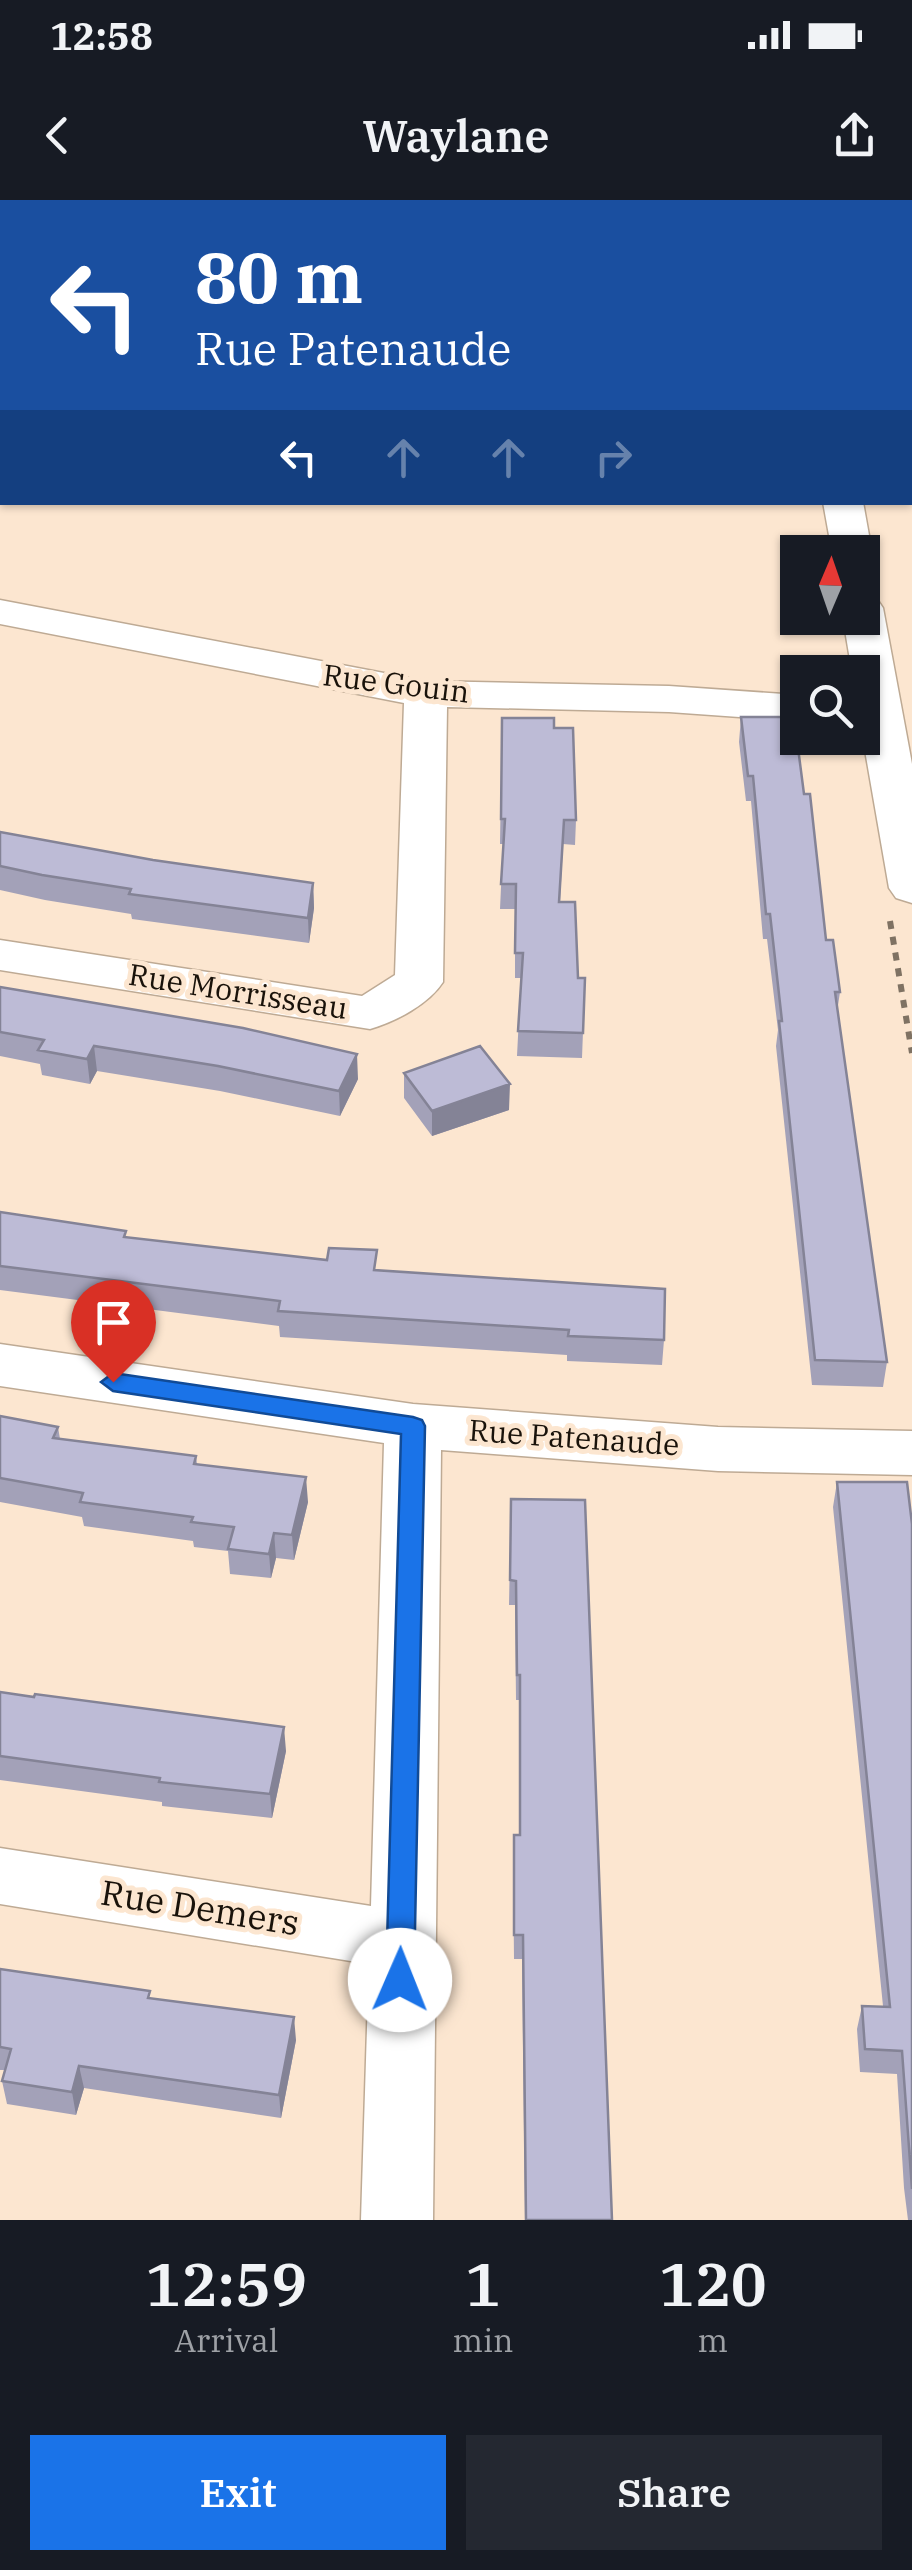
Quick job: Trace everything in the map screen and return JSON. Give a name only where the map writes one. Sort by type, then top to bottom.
[{"type":"street","points":[[844,505],[849,535]]},
{"type":"street","name":"Rue Gouin","points":[[0,612],[426,694],[668,699],[780,707]]},
{"type":"street","name":"Rue Morrisseau","points":[[0,955],[370,1013],[403,993],[419,982],[426,694]]},
{"type":"street","points":[[880,746],[912,888]]},
{"type":"street","name":"Rue Patenaude","points":[[0,1365],[413,1426],[718,1449],[912,1453]]},
{"type":"street","points":[[397,2220],[413,1426]]},
{"type":"street","name":"Rue Demers","points":[[0,1876],[400,1940]]},
{"type":"building","points":[[741,717],[780,717],[780,755],[799,755],[804,794],[810,794],[826,940],[833,940],[840,992],[835,992],[887,1362],[815,1360],[770,914],[766,914],[753,776],[748,776]]},
{"type":"building","points":[[502,718],[554,718],[554,728],[573,728],[576,820],[564,820],[559,902],[575,902],[578,978],[585,978],[583,1033],[518,1031],[523,953],[515,953],[516,884],[501,884],[505,819],[501,819]]},
{"type":"building","points":[[0,832],[153,860],[313,883],[308,918],[129,894],[131,889],[0,866]]},
{"type":"building","points":[[0,987],[243,1028],[357,1054],[339,1091],[94,1046],[87,1059],[38,1050],[44,1040],[0,1032]]},
{"type":"building","points":[[480,1046],[510,1084],[432,1111],[404,1073]]},
{"type":"building","points":[[0,1212],[126,1231],[124,1237],[327,1260],[329,1248],[377,1250],[374,1270],[665,1289],[664,1340],[568,1336],[569,1330],[278,1311],[280,1301],[0,1266]]},
{"type":"building","points":[[0,1416],[58,1427],[53,1438],[196,1456],[194,1464],[306,1477],[292,1535],[274,1533],[269,1554],[228,1549],[234,1527],[191,1522],[193,1517],[80,1502],[83,1493],[0,1478]]},
{"type":"building","points":[[837,1482],[907,1482],[912,1524],[912,2189],[902,2051],[865,2049],[862,2006],[890,2007]]},
{"type":"building","points":[[511,1499],[585,1500],[612,2220],[526,2220],[523,1935],[514,1935],[514,1835],[520,1835],[520,1675],[516,1581],[510,1580]]},
{"type":"building","points":[[0,1692],[284,1727],[270,1794],[159,1782],[160,1778],[0,1756]]},
{"type":"building","points":[[0,1969],[150,1991],[148,1998],[294,2017],[279,2095],[79,2066],[72,2092],[2,2081],[11,2049],[0,2047]]},
{"type":"route","points":[[113,1382],[413,1426],[400,1980]]}]
